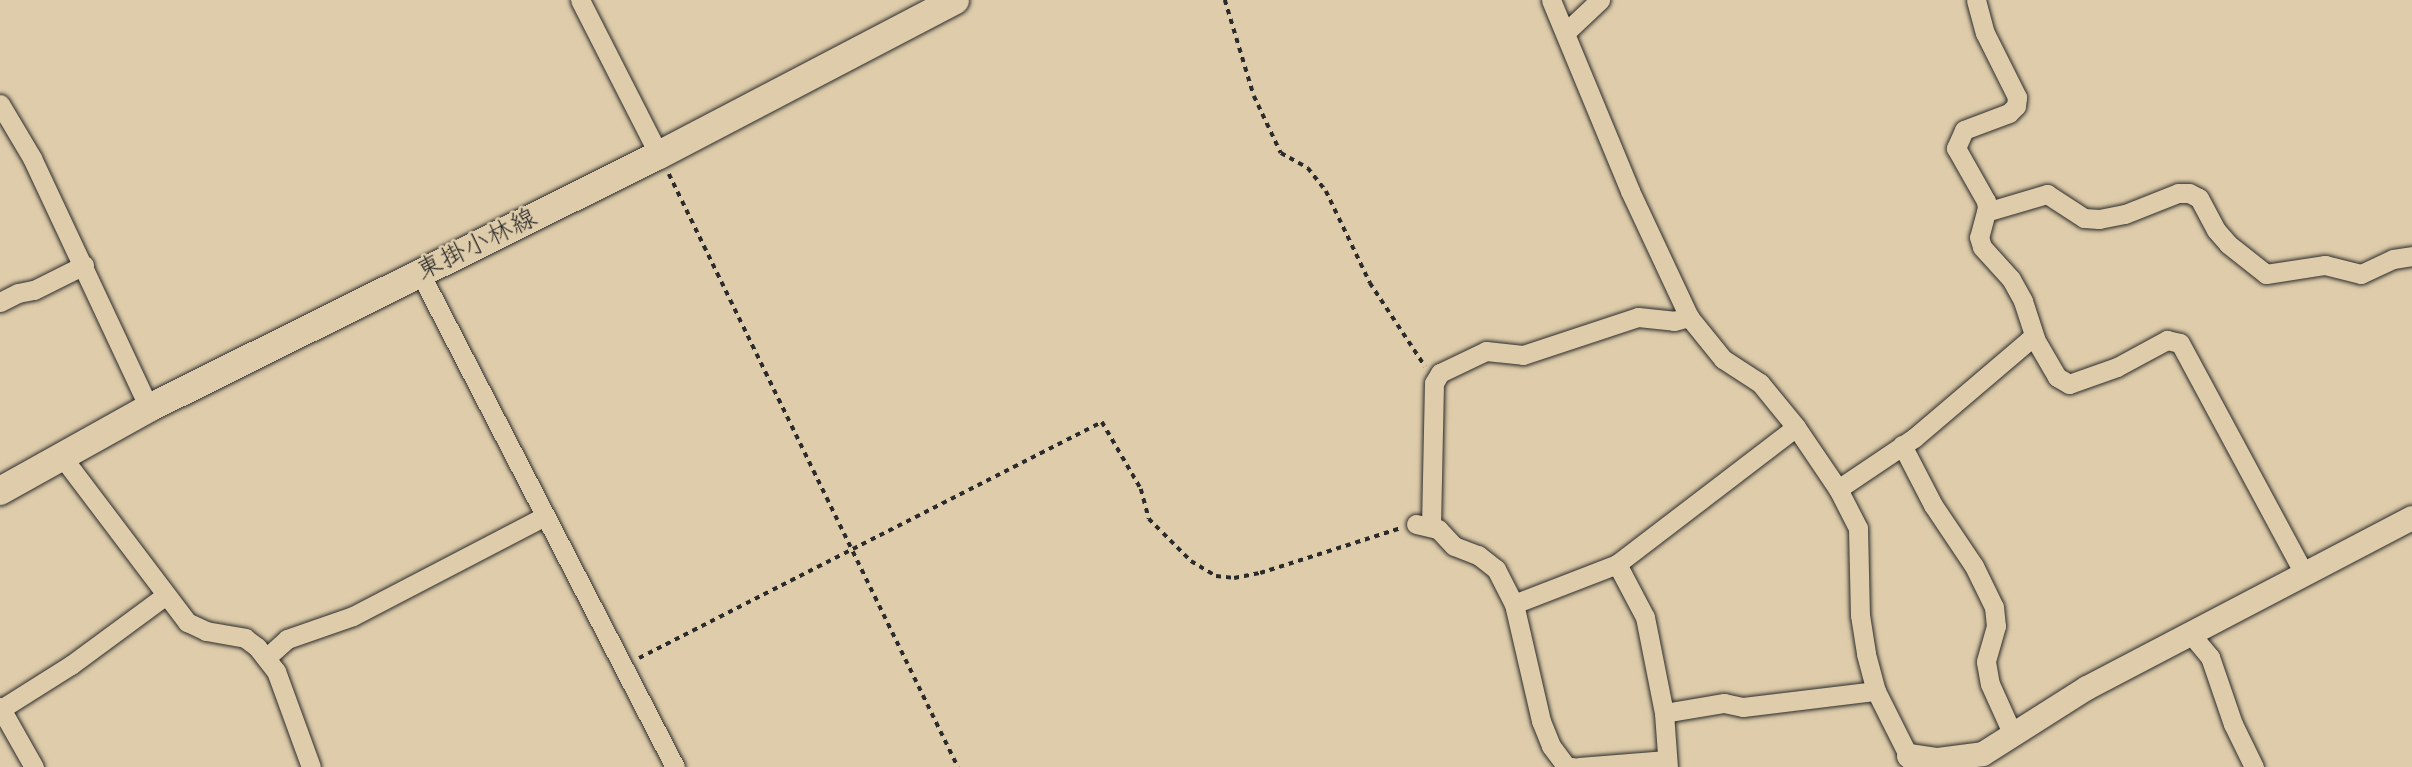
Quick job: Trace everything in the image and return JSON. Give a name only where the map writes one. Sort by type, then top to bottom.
[{"type":"main road","name":"東掛小林線","points":[[0,491],[149,408],[659,155],[955,0]]},
{"type":"street","points":[[580,0],[659,155]]},
{"type":"street","points":[[1551,0],[1630,191],[1689,317],[1723,359],[1760,383],[1796,427],[1838,489],[1858,528],[1860,615],[1876,691],[1911,762],[1983,754],[2087,688],[2189,632],[2412,518]]},
{"type":"street","points":[[1566,32],[1600,0]]},
{"type":"street","points":[[1976,0],[1985,33],[2017,97],[2016,106],[2009,113],[1964,130],[1956,148],[1986,201],[1979,237],[1982,247],[2011,279],[2023,301],[2035,339],[2057,377],[2069,384],[2117,367],[2167,340],[2180,343],[2304,573]]},
{"type":"street","points":[[0,104],[32,158],[149,408]]},
{"type":"street","points":[[1986,212],[2047,194],[2084,218],[2099,219],[2125,214],[2178,193],[2189,193],[2199,198],[2216,230],[2266,274],[2325,265],[2361,274],[2393,259],[2412,256]]},
{"type":"street","points":[[0,302],[18,293],[34,290],[84,265]]},
{"type":"street","points":[[421,273],[675,767]]},
{"type":"street","points":[[1573,767],[1567,767],[1551,746],[1541,721],[1514,604],[1496,569],[1478,555],[1454,546],[1438,529],[1423,525],[1436,377],[1486,351],[1523,355],[1638,317],[1674,321],[1689,317]]},
{"type":"street","points":[[1838,489],[1902,446],[1957,403],[2028,341],[2035,339]]},
{"type":"street","points":[[1514,604],[1617,564],[1796,427]]},
{"type":"street","points":[[1902,446],[1933,505],[1969,558],[1994,607],[1996,626],[1986,662],[1990,684],[2013,735]]},
{"type":"street","points":[[63,458],[187,622],[206,631],[245,638],[276,671],[311,767]]},
{"type":"street","points":[[265,658],[287,639],[354,616],[545,516]]},
{"type":"street","points":[[1579,767],[1667,763],[1664,713],[1645,617],[1617,564]]},
{"type":"street","points":[[34,767],[0,708],[71,665],[166,594]]},
{"type":"street","points":[[2189,632],[2210,657],[2234,724],[2254,767]]},
{"type":"street","points":[[1664,713],[1724,703],[1743,707],[1876,691]]},
{"type":"path","points":[[1225,0],[1254,96],[1281,153],[1307,168],[1326,191],[1370,283],[1430,374],[1436,377]]},
{"type":"path","points":[[659,155],[958,767]]},
{"type":"path","points":[[623,667],[1102,422],[1140,489],[1150,519],[1191,561],[1216,576],[1234,579],[1260,573],[1423,525]]}]
